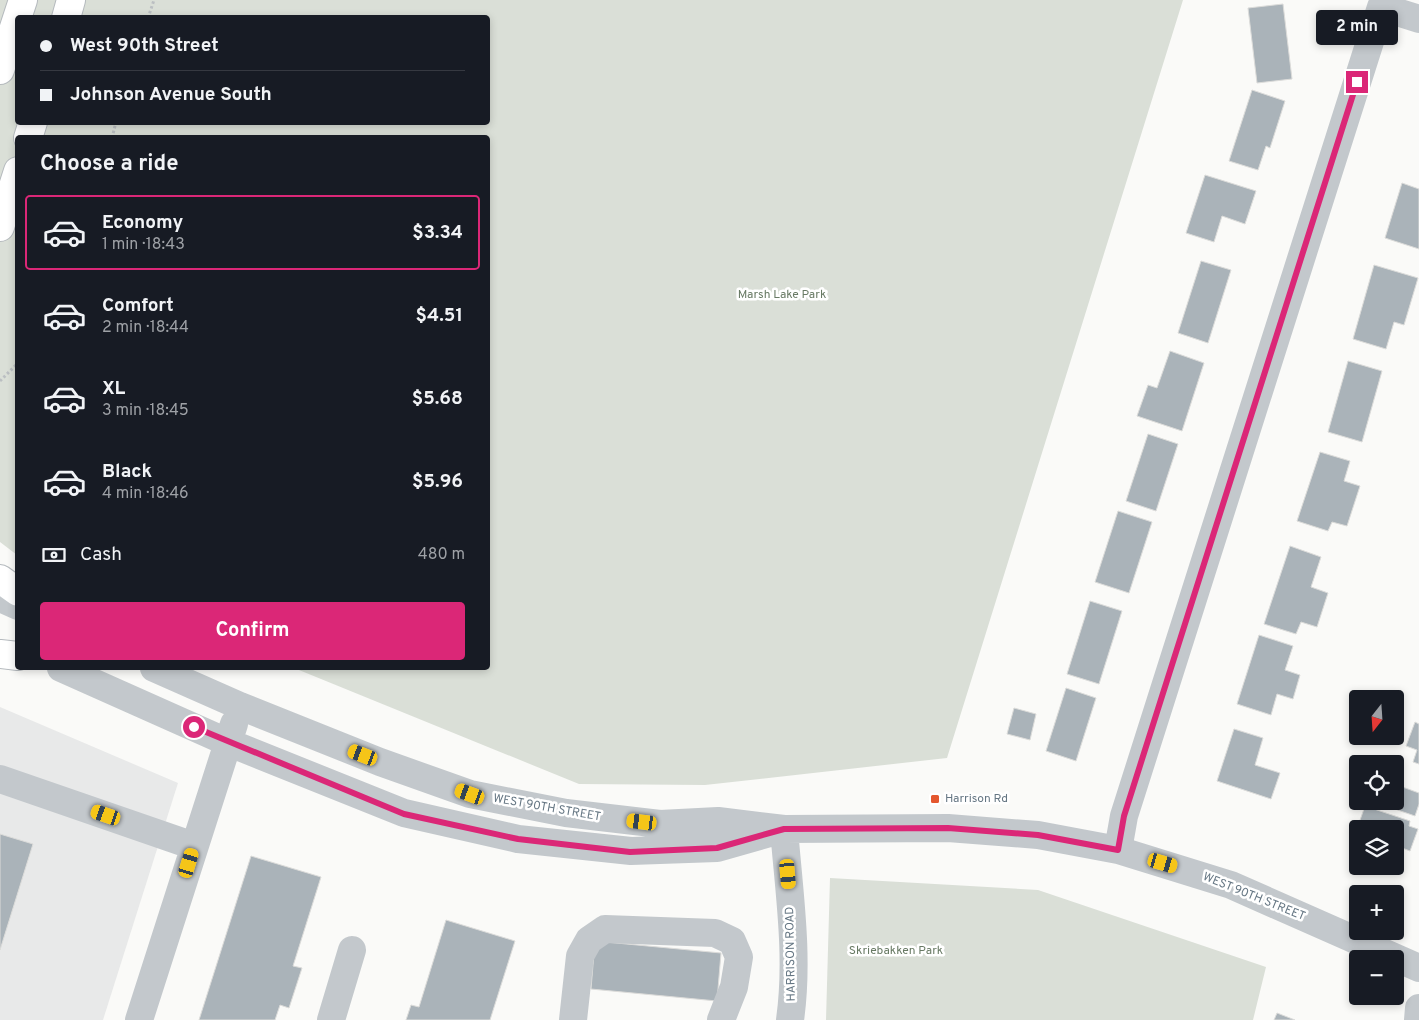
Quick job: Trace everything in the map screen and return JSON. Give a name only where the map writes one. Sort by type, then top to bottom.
[{"type":"main road","points":[[18,15],[23,0]]},
{"type":"main road","points":[[67,15],[71,0]]},
{"type":"main road","points":[[0,70],[15,24]]},
{"type":"main road","points":[[0,227],[15,180]]},
{"type":"main road","points":[[0,579],[15,590]]},
{"type":"main road","points":[[0,654],[15,656]]},
{"type":"street","points":[[1118,850],[1127,807],[1381,7],[1419,19]]},
{"type":"street","points":[[0,598],[15,605]]},
{"type":"street","points":[[0,641],[15,647]]},
{"type":"street","name":"WEST 90TH STREET","points":[[65,670],[227,742],[404,814],[518,839],[630,852],[717,848],[784,829]]},
{"type":"street","name":"WEST 90TH STREET","points":[[159,670],[240,706],[380,762],[470,794],[566,813],[660,824],[718,821],[784,829],[948,828],[1038,835],[1118,850],[1231,885],[1416,960]]},
{"type":"street","points":[[139,1020],[240,706]]},
{"type":"street","points":[[0,779],[194,846]]},
{"type":"street","name":"HARRISON ROAD","points":[[784,829],[793,934],[793,1001],[790,1020]]},
{"type":"street","points":[[573,1020],[580,956],[589,940],[605,929],[715,933],[732,941],[739,957],[734,987],[722,1020]]},
{"type":"street","points":[[332,1020],[352,950]]},
{"type":"street","points":[[1418,1020],[1419,1008]]},
{"type":"path","points":[[149,15],[154,0]]},
{"type":"path","points":[[0,381],[15,366]]},
{"type":"shaded area","points":[[0,707],[178,783],[103,1020],[0,1020]]},
{"type":"green space","name":"Marsh Lake Park","points":[[0,0],[1183,0],[947,758],[705,785],[579,784],[299,670],[490,670],[490,135],[15,135],[15,553],[0,542]]},
{"type":"green space","name":"Skriebakken Park","points":[[830,878],[1038,890],[1266,967],[1253,1020],[826,1020]]},
{"type":"building","points":[[1283,4],[1292,79],[1257,83],[1248,8]]},
{"type":"building","points":[[1252,90],[1285,101],[1270,148],[1266,146],[1258,170],[1229,161]]},
{"type":"building","points":[[1205,175],[1256,191],[1245,224],[1222,216],[1214,242],[1186,233]]},
{"type":"building","points":[[1402,183],[1419,189],[1419,249],[1385,238]]},
{"type":"building","points":[[1201,261],[1231,270],[1208,343],[1178,333]]},
{"type":"building","points":[[1374,265],[1418,278],[1404,325],[1394,322],[1386,349],[1353,339]]},
{"type":"building","points":[[1170,351],[1204,363],[1182,431],[1137,416],[1148,385],[1157,388]]},
{"type":"building","points":[[1348,361],[1382,371],[1362,442],[1328,432]]},
{"type":"building","points":[[1148,434],[1178,444],[1156,511],[1126,501]]},
{"type":"building","points":[[1320,452],[1350,461],[1344,481],[1360,486],[1347,526],[1332,522],[1328,531],[1297,521]]},
{"type":"building","points":[[1118,511],[1152,522],[1129,593],[1095,582]]},
{"type":"building","points":[[1290,546],[1321,557],[1311,587],[1328,593],[1317,627],[1301,622],[1296,634],[1264,624]]},
{"type":"building","points":[[1090,601],[1122,611],[1099,684],[1067,674]]},
{"type":"building","points":[[1259,635],[1293,646],[1285,670],[1300,675],[1293,699],[1277,694],[1271,715],[1237,704]]},
{"type":"building","points":[[1066,688],[1096,698],[1076,761],[1046,751]]},
{"type":"building","points":[[1014,708],[1036,714],[1030,740],[1007,734]]},
{"type":"building","points":[[1415,722],[1419,724],[1419,764],[1413,762],[1417,750],[1406,746]]},
{"type":"building","points":[[1234,729],[1263,738],[1255,765],[1280,773],[1271,799],[1217,781]]},
{"type":"building","points":[[1404,788],[1419,793],[1419,804],[1415,816],[1398,810],[1404,810]]},
{"type":"building","points":[[1364,810],[1377,810],[1410,821],[1409,826],[1418,829],[1410,851],[1404,849],[1404,820],[1360,820]]},
{"type":"building","points":[[0,834],[33,844],[0,950]]},
{"type":"building","points":[[251,856],[321,877],[293,966],[302,968],[289,1008],[280,1005],[275,1020],[199,1020]]},
{"type":"building","points":[[446,920],[515,941],[490,1020],[406,1020],[411,1005],[419,1007]]},
{"type":"building","points":[[595,941],[721,953],[717,1001],[591,989]]},
{"type":"building","points":[[1277,1013],[1295,1020],[1274,1020]]},
{"type":"place","name":"Harrison Rd","points":[[935,799]]},
{"type":"route","points":[[194,727],[404,814],[518,839],[630,852],[717,848],[784,829],[948,828],[1038,835],[1118,850],[1124,816],[1357,82]]}]
